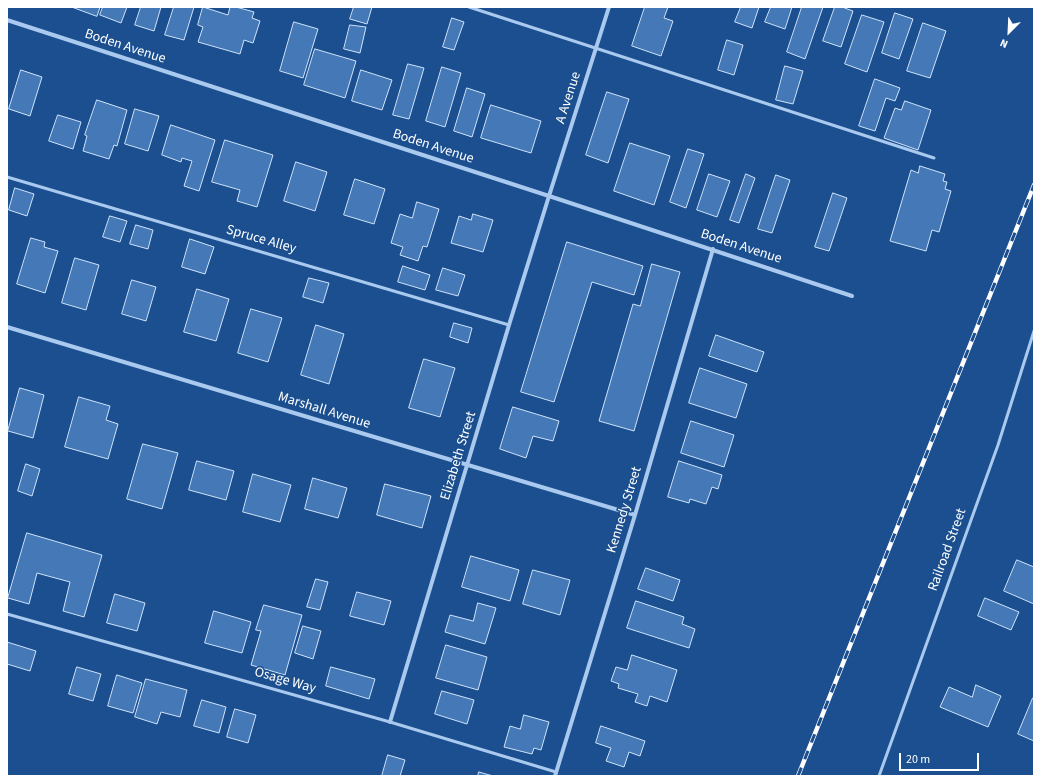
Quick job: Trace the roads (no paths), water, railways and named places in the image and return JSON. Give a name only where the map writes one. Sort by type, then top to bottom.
[{"type":"street","name":"A Avenue","points":[[549,196],[609,7]]},
{"type":"street","name":"Boden Avenue","points":[[7,20],[852,296]]},
{"type":"street","name":"Elizabeth Street","points":[[390,722],[549,196]]},
{"type":"street","name":"Kennedy Street","points":[[556,774],[635,515],[713,250]]},
{"type":"street","name":"Marshall Avenue","points":[[7,327],[635,515]]},
{"type":"lane","points":[[469,7],[934,158]]},
{"type":"lane","name":"Spruce Alley","points":[[7,177],[509,325]]},
{"type":"lane","name":"Railroad Street","points":[[879,776],[998,445],[1034,331]]},
{"type":"lane","name":"Osage Way","points":[[7,614],[390,722],[556,774]]},
{"type":"railway","points":[[798,776],[1034,185]]}]
